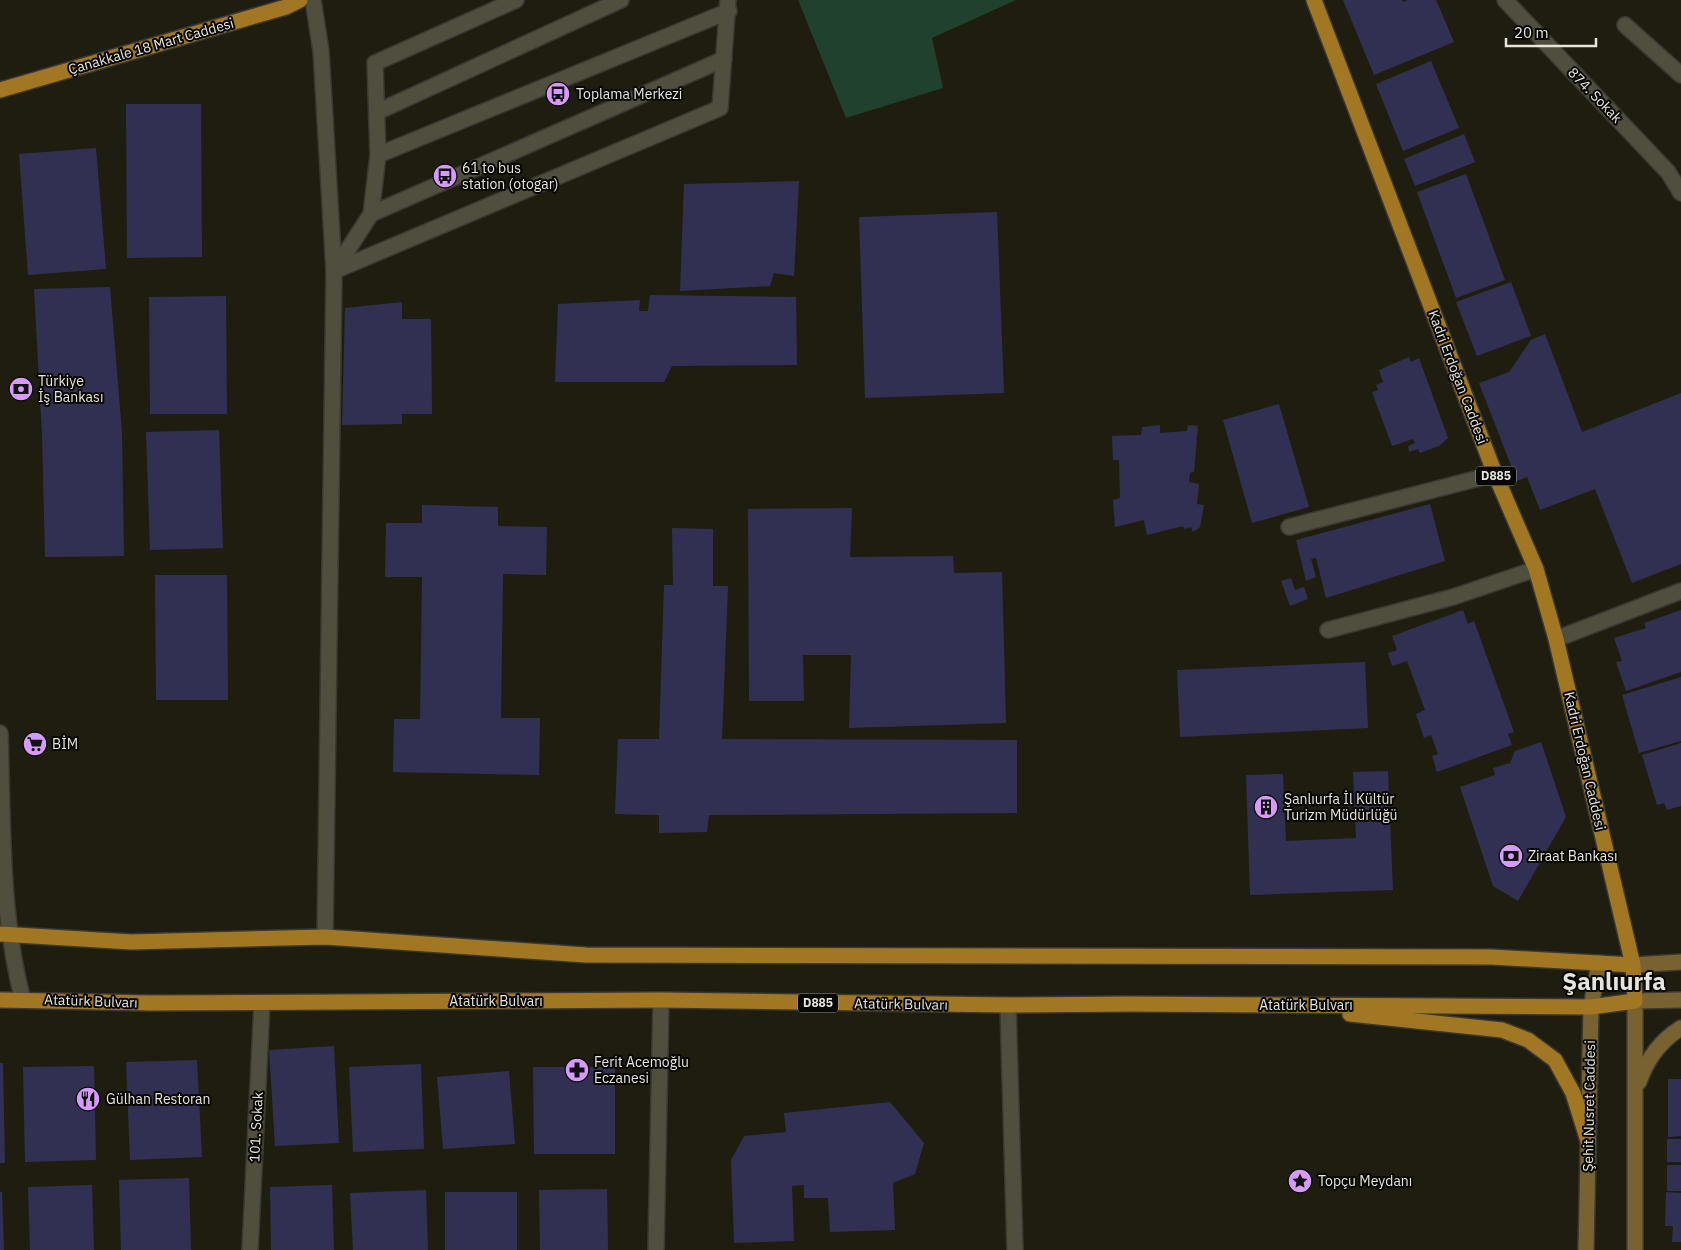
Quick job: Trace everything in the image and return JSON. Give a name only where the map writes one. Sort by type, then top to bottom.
[{"type":"main road","name":"Çanakkale 18 Mart Caddesi","points":[[0,90],[286,7],[300,0]]},
{"type":"main road","name":"Kadri Erdoğan Caddesi","points":[[1314,0],[1495,474],[1536,570],[1556,639],[1633,965]]},
{"type":"main road","points":[[5,934],[131,942],[325,937],[586,955],[1491,957],[1633,965],[1681,962]]},
{"type":"main road","name":"Şehit Nusret Caddesi","points":[[1586,1250],[1591,1007],[1599,963]]},
{"type":"main road","points":[[1633,965],[1635,1001],[1635,1250]]},
{"type":"main road","name":"Atatürk Bulvarı","points":[[0,1000],[262,1003],[661,1000],[1008,1006],[1591,1007],[1635,1001],[1681,1000]]},
{"type":"main road","points":[[1259,1005],[1502,1030],[1528,1040],[1555,1060],[1573,1093],[1588,1141]]},
{"type":"main road","points":[[1635,1096],[1644,1065],[1666,1038],[1681,1028]]},
{"type":"street","points":[[313,0],[321,51],[334,271],[325,937]]},
{"type":"street","points":[[334,271],[371,214],[378,155],[375,63],[516,0]]},
{"type":"street","points":[[377,112],[621,0]]},
{"type":"street","name":"874. Sokak","points":[[1505,0],[1668,172],[1681,193]]},
{"type":"street","points":[[334,271],[720,108],[728,6],[378,155]]},
{"type":"street","points":[[1625,25],[1681,75]]},
{"type":"street","points":[[371,214],[724,59]]},
{"type":"street","points":[[1288,527],[1495,474]]},
{"type":"street","points":[[1328,630],[1453,598],[1536,570]]},
{"type":"street","points":[[1556,639],[1681,591]]},
{"type":"street","points":[[0,733],[5,934],[23,1000]]},
{"type":"street","points":[[656,1250],[661,1000]]},
{"type":"street","name":"101. Sokak","points":[[250,1250],[262,1003]]},
{"type":"street","points":[[1008,1006],[1015,1250]]},
{"type":"green space","points":[[798,0],[1016,0],[932,38],[943,88],[846,118]]},
{"type":"building","points":[[1343,0],[1402,0],[1403,2],[1408,0],[1436,0],[1454,42],[1374,75]]},
{"type":"building","points":[[1431,61],[1459,128],[1403,151],[1376,84]]},
{"type":"building","points":[[126,104],[201,104],[202,257],[127,258]]},
{"type":"building","points":[[1464,134],[1475,162],[1415,186],[1404,159]]},
{"type":"building","points":[[96,148],[106,269],[28,275],[19,154]]},
{"type":"building","points":[[1466,174],[1505,280],[1456,298],[1417,192]]},
{"type":"building","points":[[799,181],[794,276],[774,273],[770,286],[680,291],[684,184]]},
{"type":"building","points":[[997,212],[1004,393],[865,398],[859,217]]},
{"type":"building","points":[[1511,282],[1531,336],[1477,356],[1456,302]]},
{"type":"building","points":[[110,287],[122,433],[124,556],[45,557],[42,434],[34,289]]},
{"type":"building","points":[[650,295],[796,297],[797,365],[672,366],[664,382],[555,382],[558,304],[640,300],[639,311],[648,311]]},
{"type":"building","points":[[226,296],[227,414],[150,414],[149,297]]},
{"type":"building","points":[[402,302],[402,319],[431,319],[432,414],[402,414],[402,424],[342,425],[345,308]]},
{"type":"building","points":[[1545,334],[1582,432],[1681,393],[1681,564],[1632,583],[1595,489],[1540,510],[1527,477],[1517,481],[1479,383],[1509,372],[1531,340]]},
{"type":"building","points":[[1409,357],[1411,362],[1419,358],[1448,438],[1439,446],[1420,453],[1418,449],[1409,452],[1408,446],[1415,443],[1413,439],[1392,446],[1372,392],[1378,390],[1376,385],[1383,382],[1379,370]]},
{"type":"building","points":[[1279,404],[1309,507],[1252,523],[1223,420]]},
{"type":"building","points":[[1160,425],[1160,433],[1187,431],[1188,425],[1198,426],[1194,472],[1190,473],[1189,482],[1199,484],[1197,504],[1204,505],[1200,527],[1193,532],[1191,527],[1185,529],[1183,526],[1147,535],[1144,520],[1115,527],[1113,500],[1120,498],[1119,460],[1113,460],[1112,436],[1141,435],[1142,427]]},
{"type":"building","points":[[219,430],[223,548],[150,550],[146,432]]},
{"type":"building","points":[[1430,504],[1445,561],[1326,598],[1316,558],[1311,559],[1316,577],[1306,581],[1296,540]]},
{"type":"building","points":[[422,505],[498,507],[498,526],[547,527],[546,575],[503,574],[501,718],[540,718],[539,775],[393,772],[394,719],[420,719],[422,577],[385,577],[386,523],[422,523]]},
{"type":"building","points":[[852,508],[850,557],[953,556],[954,573],[1002,572],[1006,723],[849,728],[851,655],[803,655],[804,701],[749,701],[748,509]]},
{"type":"building","points":[[672,528],[713,529],[713,586],[728,586],[722,739],[1017,740],[1017,813],[709,815],[707,832],[659,833],[659,815],[615,814],[618,739],[659,739],[664,585],[673,585]]},
{"type":"building","points":[[155,575],[227,575],[228,700],[156,700]]},
{"type":"building","points":[[1291,578],[1295,590],[1304,587],[1308,599],[1290,606],[1281,581]]},
{"type":"building","points":[[1463,610],[1468,624],[1474,621],[1514,732],[1508,734],[1512,745],[1437,772],[1432,756],[1438,754],[1431,735],[1424,738],[1416,714],[1425,710],[1407,661],[1392,666],[1388,653],[1397,650],[1392,636]]},
{"type":"building","points":[[1681,610],[1681,672],[1626,691],[1616,662],[1622,661],[1614,638],[1646,628],[1644,623]]},
{"type":"building","points":[[1365,662],[1368,728],[1180,737],[1177,670]]},
{"type":"building","points":[[1681,677],[1681,741],[1639,753],[1622,695]]},
{"type":"building","points":[[1541,742],[1566,817],[1518,901],[1493,886],[1460,787],[1495,775],[1493,768],[1510,763],[1515,751]]},
{"type":"building","points":[[1681,743],[1681,806],[1667,810],[1664,803],[1657,805],[1642,755]]},
{"type":"building","name":"Şanlıurfa İl Kültür Turizm Müdürlüğü","points":[[1388,771],[1393,890],[1250,895],[1246,775],[1283,774],[1286,841],[1356,838],[1353,772]]},
{"type":"building","points":[[334,1046],[339,1143],[275,1146],[269,1050]]},
{"type":"building","points":[[197,1060],[202,1157],[130,1160],[126,1062]]},
{"type":"building","points":[[0,1063],[3,1063],[5,1163],[0,1163]]},
{"type":"building","points":[[421,1064],[424,1149],[353,1152],[349,1067]]},
{"type":"building","points":[[94,1066],[96,1160],[25,1162],[23,1067]]},
{"type":"building","points":[[533,1067],[615,1067],[615,1154],[534,1154]]},
{"type":"building","points":[[509,1071],[515,1144],[443,1149],[437,1077]]},
{"type":"building","points":[[1668,1079],[1681,1079],[1681,1136],[1668,1137]]},
{"type":"building","points":[[890,1102],[924,1143],[915,1174],[893,1183],[895,1230],[830,1232],[828,1198],[804,1198],[804,1185],[792,1186],[794,1241],[734,1243],[731,1160],[744,1136],[786,1132],[784,1113]]},
{"type":"building","points":[[1667,1139],[1681,1139],[1681,1162],[1667,1162]]},
{"type":"building","points":[[1667,1165],[1681,1165],[1681,1191],[1667,1191]]},
{"type":"building","points":[[189,1178],[191,1250],[121,1250],[119,1180]]},
{"type":"building","points":[[92,1185],[94,1250],[30,1250],[28,1187]]},
{"type":"building","points":[[332,1185],[334,1250],[271,1250],[270,1187]]},
{"type":"building","points":[[607,1189],[608,1250],[540,1250],[539,1190]]},
{"type":"building","points":[[426,1190],[428,1250],[353,1250],[350,1193]]},
{"type":"building","points":[[0,1192],[2,1192],[4,1250],[0,1250]]},
{"type":"building","points":[[445,1192],[517,1192],[517,1250],[445,1250]]},
{"type":"building","points":[[1666,1192],[1681,1193],[1681,1242],[1672,1242],[1673,1226],[1665,1226]]},
{"type":"place","name":"Toplama Merkezi","points":[[558,94]]},
{"type":"place","name":"61 to bus station (otogar)","points":[[445,176]]},
{"type":"place","name":"Türkiye İş Bankası","points":[[21,389]]},
{"type":"place","name":"BİM","points":[[35,744]]},
{"type":"place","name":"Şanlıurfa İl Kültür Turizm Müdürlüğü","points":[[1266,807]]},
{"type":"place","name":"Ziraat Bankası","points":[[1511,856]]},
{"type":"place","name":"Ferit Acemoğlu Eczanesi","points":[[577,1070]]},
{"type":"place","name":"Gülhan Restoran","points":[[88,1099]]},
{"type":"place","name":"Topçu Meydanı","points":[[1300,1181]]},
{"type":"district","name":"Şanlıurfa","points":[[1614,982]]}]
